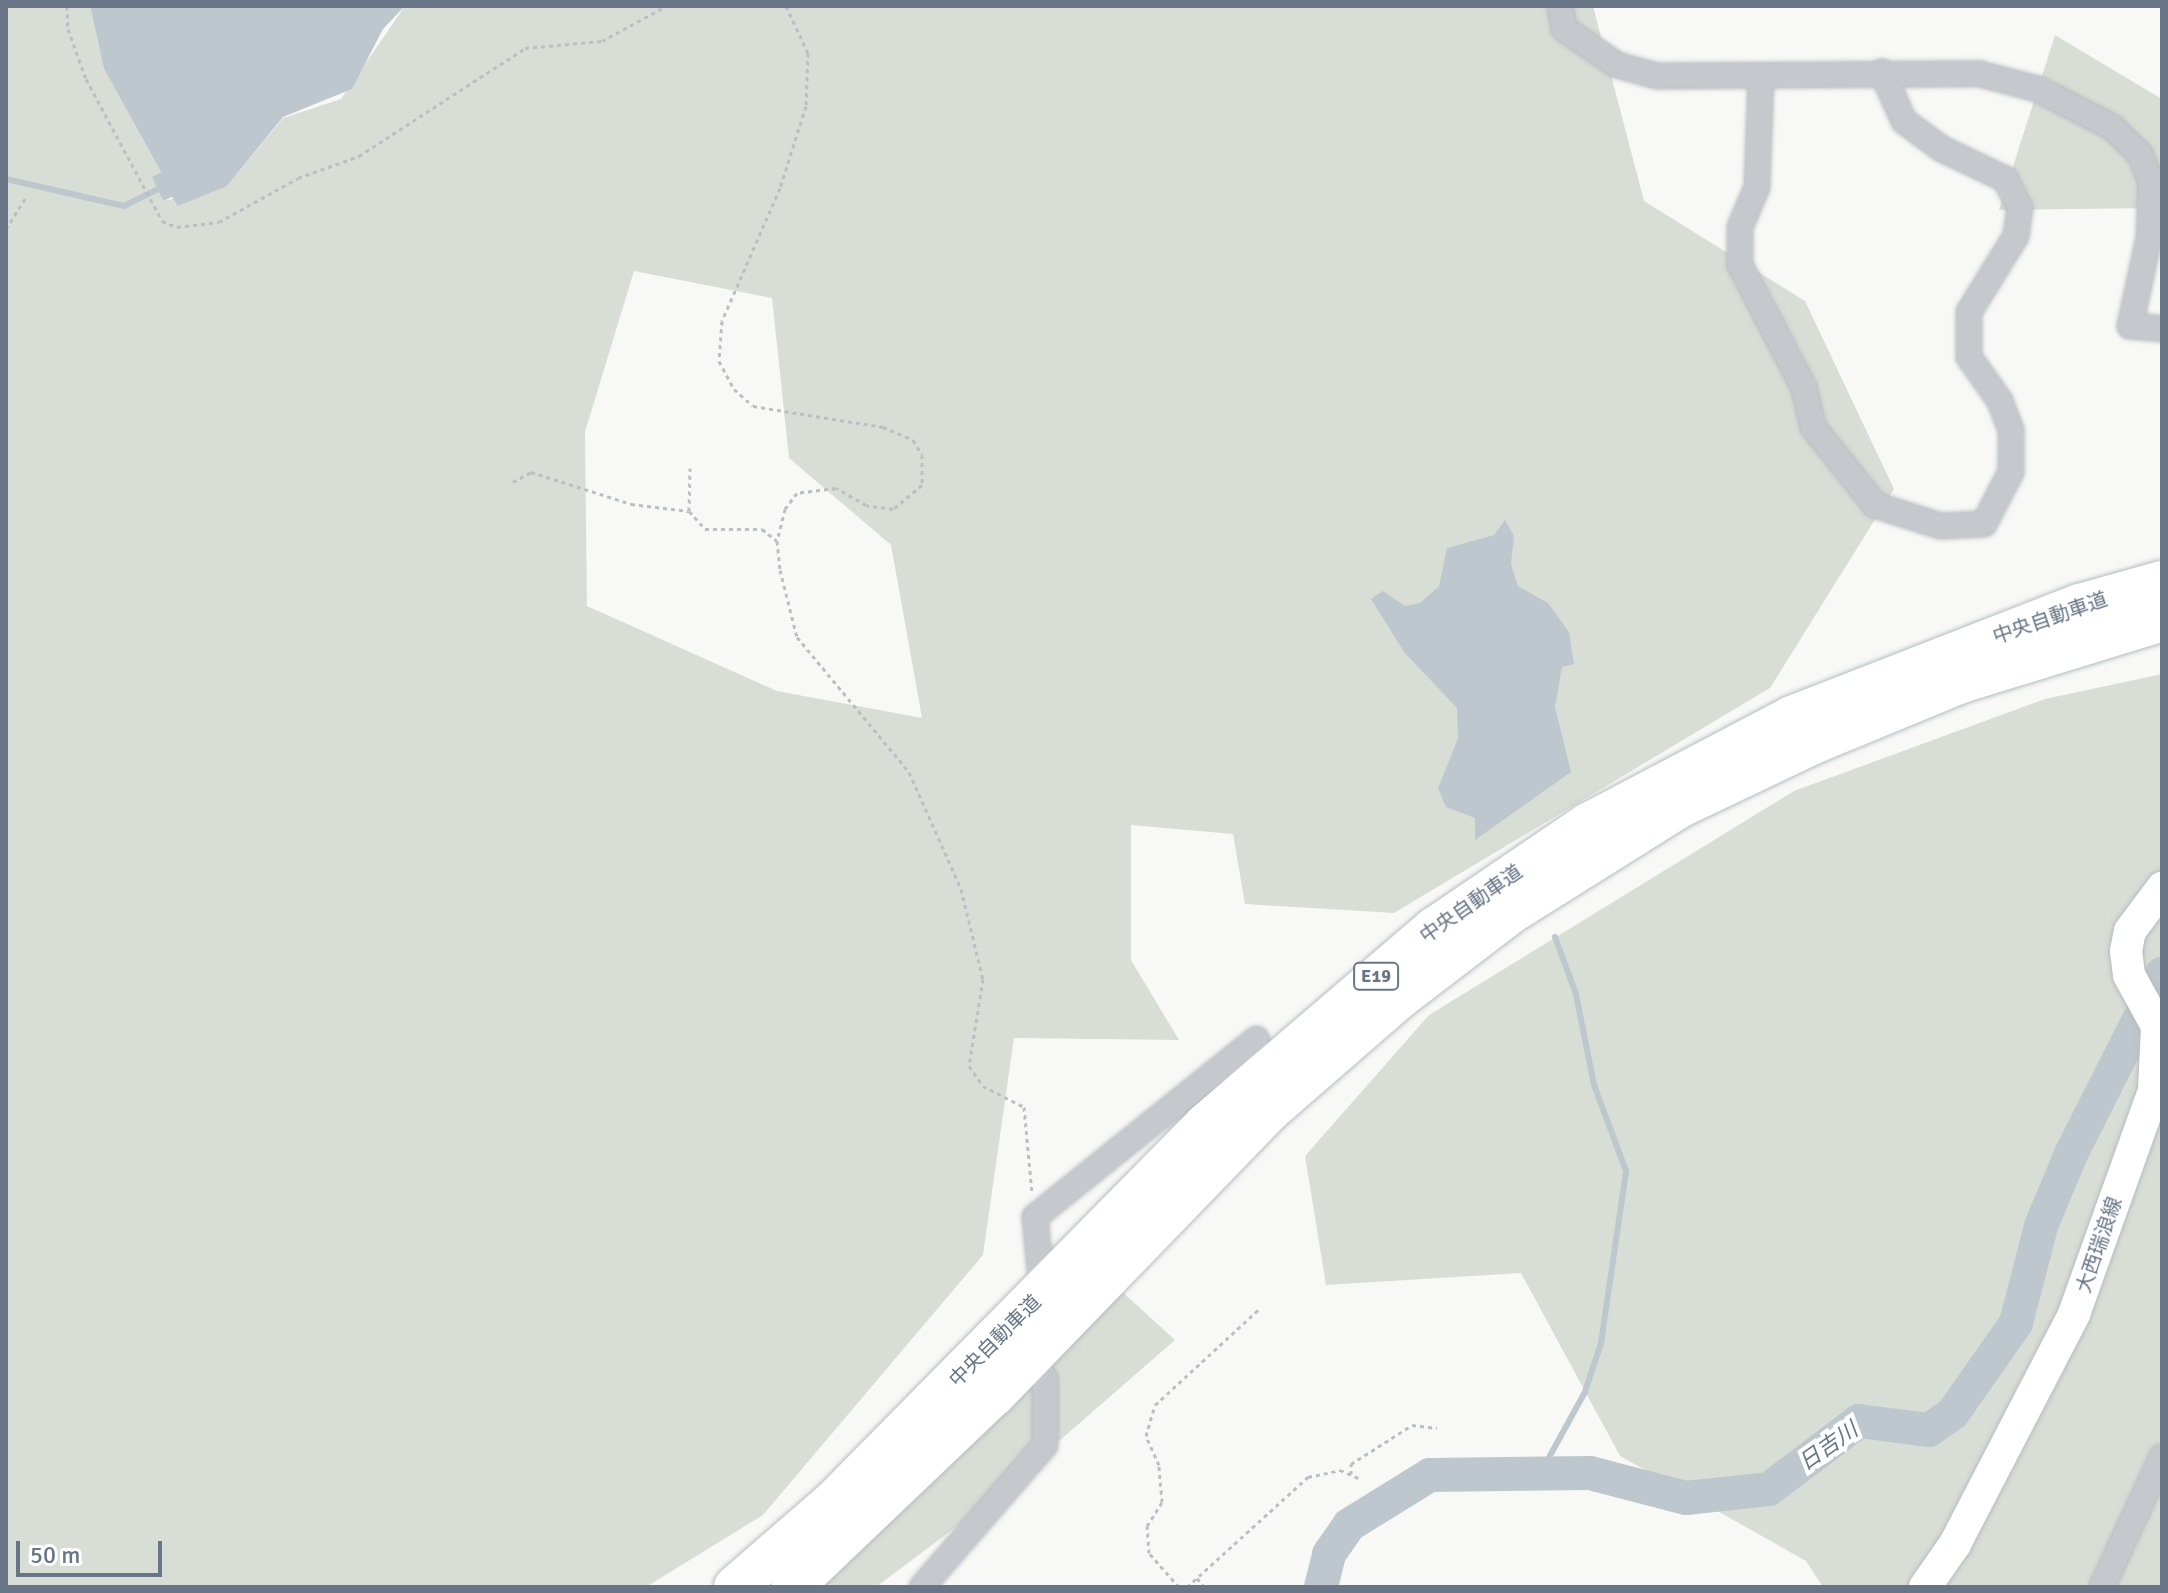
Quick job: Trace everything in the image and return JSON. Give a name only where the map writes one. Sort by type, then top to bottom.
[{"type":"highway","name":"中央自動車道","points":[[735,1587],[844,1491],[1206,1124],[1435,928],[1588,824],[1792,717],[2080,605],[2162,582]]},
{"type":"highway","name":"中央自動車道","points":[[792,1587],[995,1394],[1269,1111],[1399,998],[1510,913],[1679,807],[1813,743],[1961,682],[2162,620]]},
{"type":"main road","name":"大西瑞浪線","points":[[1925,1587],[1955,1544],[2088,1281],[2154,1090],[2157,1026],[2129,975],[2130,931],[2162,888]]},
{"type":"street","points":[[1560,6],[1564,29],[1617,65],[1657,76],[1761,77],[1882,72],[1980,74],[2038,89],[2112,127],[2140,154],[2151,181],[2149,238],[2130,326],[2162,329]]},
{"type":"street","points":[[1761,77],[1757,187],[1740,227],[1740,265],[1804,388],[1813,427],[1875,505],[1940,526],[1984,524],[2011,472],[2011,430],[2000,401],[1969,357],[1969,312],[2016,236],[2020,208],[2005,179],[1942,149],[1904,121],[1882,72]]},
{"type":"street","points":[[1040,1270],[1035,1217],[1256,1039]]},
{"type":"street","points":[[922,1587],[1045,1445],[1045,1378]]},
{"type":"street","points":[[2102,1587],[2162,1457]]},
{"type":"path","points":[[67,6],[68,29],[86,79],[162,221],[177,227],[219,222],[298,178],[359,156],[525,48],[602,41],[666,6]]},
{"type":"path","points":[[786,6],[808,53],[806,106],[780,188],[722,321],[719,361],[734,389],[753,406],[902,433],[913,440],[923,470],[922,485],[893,509],[866,505],[836,488],[808,488],[785,509],[777,541],[797,637],[909,772],[961,889],[983,979],[969,1066],[983,1086],[1024,1107],[1035,1217]]},
{"type":"path","points":[[6,229],[25,198]]},
{"type":"path","points":[[689,511],[690,468]]},
{"type":"path","points":[[513,482],[531,472],[631,504],[689,511],[705,529],[762,529],[777,541]]},
{"type":"path","points":[[1179,1587],[1149,1553],[1147,1526],[1162,1502],[1159,1465],[1146,1436],[1155,1405],[1260,1308]]},
{"type":"path","points":[[1351,1475],[1351,1464],[1412,1425],[1437,1428]]},
{"type":"path","points":[[1187,1587],[1308,1477],[1340,1470],[1360,1479]]},
{"type":"path","points":[[1197,1578],[1204,1587]]},
{"type":"shaded area","points":[[6,6],[90,6],[104,69],[161,172],[152,177],[163,201],[227,186],[283,118],[341,99],[405,6],[1593,6],[1644,201],[1805,301],[1894,489],[1770,688],[1394,913],[1245,904],[1233,834],[1131,825],[1131,960],[1179,1040],[1014,1038],[983,1255],[763,1515],[646,1587],[6,1587]],"holes":[[[634,271],[772,298],[789,458],[891,545],[922,718],[777,691],[587,606],[585,432]]]},
{"type":"shaded area","points":[[90,6],[405,6],[383,29],[352,89],[283,117],[227,186],[178,206],[172,197],[163,201],[152,177],[161,172],[104,69]]},
{"type":"shaded area","points":[[2055,35],[2162,99],[2159,208],[1999,210]]},
{"type":"shaded area","points":[[1505,520],[1514,536],[1511,564],[1518,586],[1548,603],[1569,632],[1574,664],[1562,667],[1555,707],[1571,772],[1475,840],[1475,818],[1446,807],[1438,788],[1458,739],[1457,708],[1404,652],[1371,599],[1383,591],[1405,606],[1420,603],[1439,586],[1447,548],[1494,535]]},
{"type":"shaded area","points":[[2162,674],[2162,1587],[1823,1587],[1806,1561],[1620,1456],[1521,1273],[1326,1285],[1305,1156],[1429,1015],[1794,791],[2045,699]]},
{"type":"shaded area","points":[[1118,1288],[1175,1340],[988,1503],[876,1587],[812,1587]]},
{"type":"waterway","points":[[6,179],[124,206],[162,187]]},
{"type":"waterway","points":[[1541,1472],[1585,1392],[1601,1343],[1626,1171],[1594,1085],[1576,994],[1555,937]]},
{"type":"waterway","name":"日吉川","points":[[1321,1587],[1329,1554],[1349,1525],[1430,1475],[1590,1473],[1686,1498],[1769,1489],[1859,1421],[1929,1430],[1953,1413],[2016,1323],[2041,1226],[2071,1154],[2162,974]]}]
